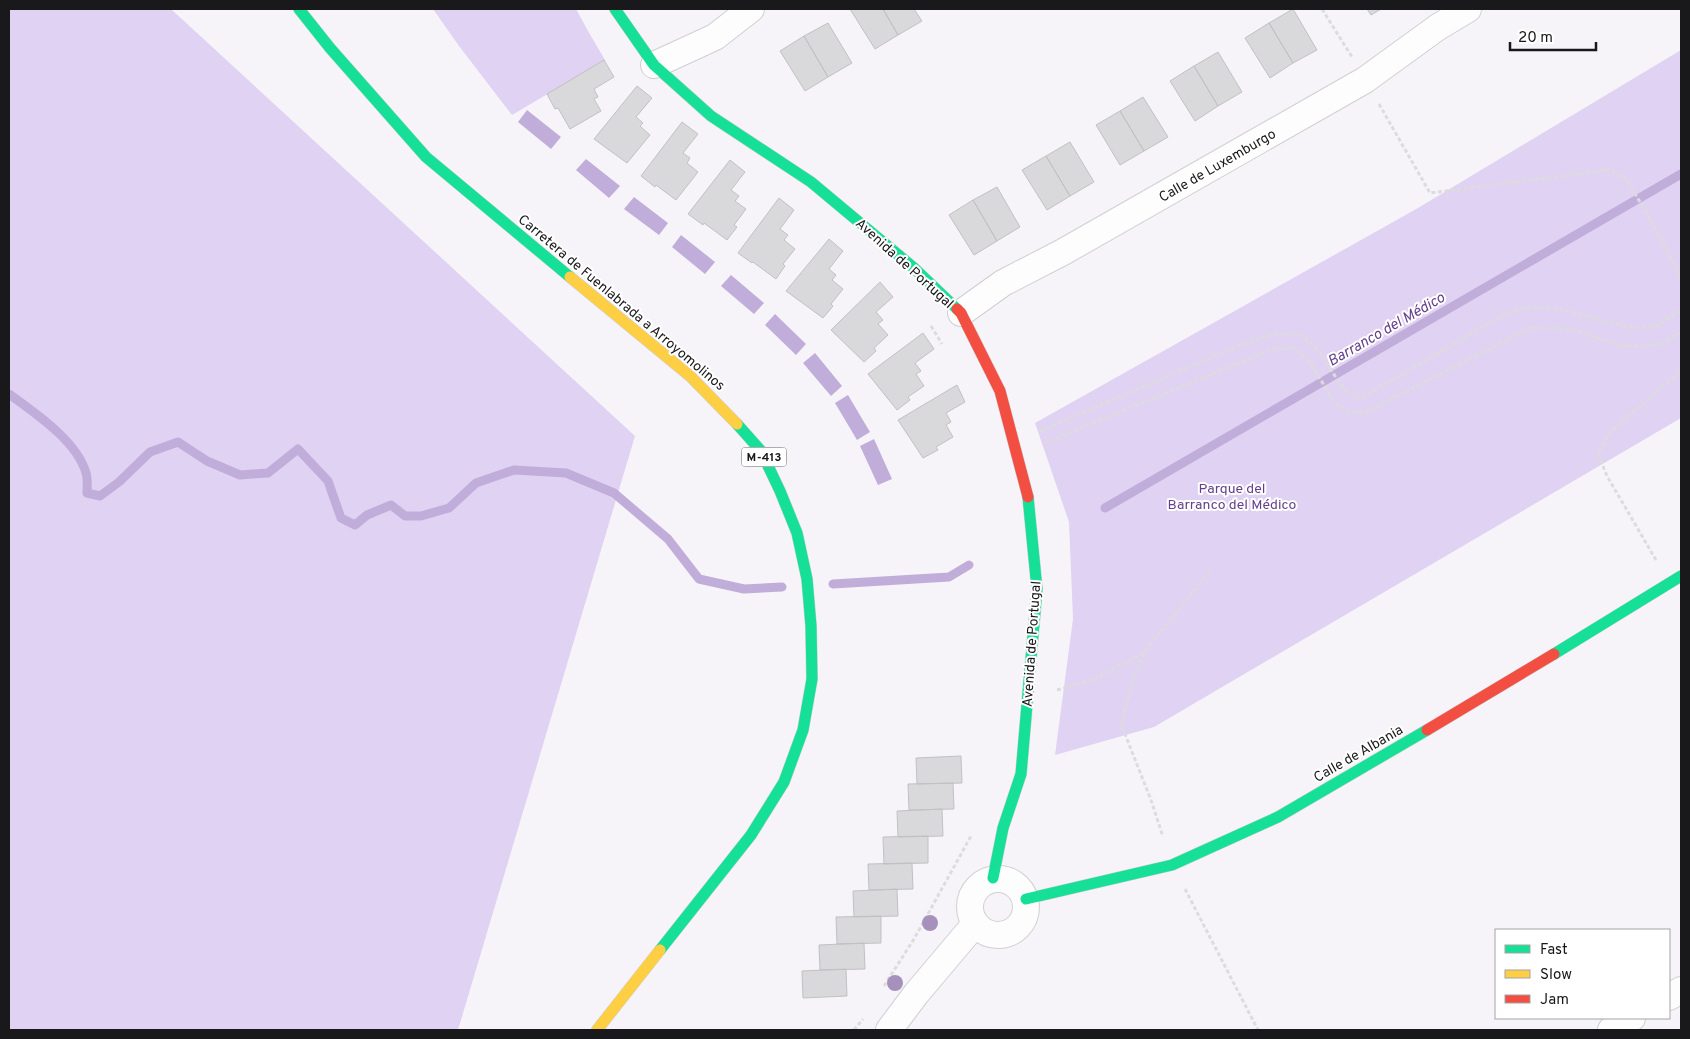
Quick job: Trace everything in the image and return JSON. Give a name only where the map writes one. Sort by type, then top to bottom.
[{"type":"street","name":"Carretera de Fuenlabrada a Arroyomolinos","points":[[300,9],[330,48],[426,157],[690,376],[728,413],[761,451],[798,533],[807,579],[812,679],[803,730],[784,782],[751,835],[596,1030]]},
{"type":"street","name":"Avenida de Portugal","points":[[615,9],[654,65],[711,116],[811,182],[914,268],[960,313],[1000,391],[1029,500],[1037,589],[1021,774],[1003,828],[993,878]]},
{"type":"street","points":[[654,65],[715,36],[751,9]]},
{"type":"street","name":"Calle de Luxemburgo","points":[[960,313],[1003,283],[1063,252],[1365,80],[1438,27],[1468,9]]},
{"type":"street","name":"Calle de Albania","points":[[1026,899],[1172,865],[1278,817],[1491,693],[1681,576]]},
{"type":"street","points":[[993,878],[1005,879],[1018,886],[1026,899],[1026,916],[1019,926],[1009,933],[995,935],[983,932],[975,924],[969,911],[970,899],[979,885],[993,878]]},
{"type":"street","points":[[889,1030],[916,994],[975,924]]},
{"type":"street","points":[[1670,996],[1681,990]]},
{"type":"street","points":[[1611,1030],[1630,1019]]},
{"type":"path","points":[[1322,9],[1430,192],[1608,170],[1626,179],[1648,215],[1681,278]]},
{"type":"path","points":[[1016,449],[1056,423],[1238,346],[1277,333],[1304,336],[1319,351],[1344,390],[1356,397],[1368,394],[1505,314],[1527,307],[1560,309],[1631,328],[1656,326],[1681,310]]},
{"type":"path","points":[[926,320],[947,352]]},
{"type":"path","points":[[1016,449],[1273,349],[1295,348],[1311,364],[1335,403],[1350,412],[1364,413],[1530,328],[1570,329],[1626,347],[1661,344],[1681,332]]},
{"type":"path","points":[[1670,583],[1607,476],[1598,454],[1608,434],[1681,371]]},
{"type":"path","points":[[1028,699],[1094,679],[1144,653],[1210,571]]},
{"type":"path","points":[[882,989],[914,939],[973,832]]},
{"type":"path","points":[[854,1030],[868,1012]]},
{"type":"green space","points":[[9,9],[171,9],[635,436],[458,1030],[9,1030]]},
{"type":"green space","points":[[433,9],[576,9],[605,60],[512,115]]},
{"type":"green space","name":"Parque del Barranco del Médico","points":[[1681,50],[1681,418],[1154,727],[1055,755],[1073,619],[1069,522],[1035,423],[1418,208]]},
{"type":"shaded area","points":[[527,110],[561,137],[551,149],[518,122]]},
{"type":"shaded area","points":[[586,159],[620,186],[609,198],[576,170]]},
{"type":"shaded area","points":[[634,197],[668,223],[659,235],[624,209]]},
{"type":"shaded area","points":[[681,235],[715,262],[705,274],[672,247]]},
{"type":"shaded area","points":[[731,275],[764,303],[754,314],[721,286]]},
{"type":"shaded area","points":[[775,314],[806,344],[796,355],[765,325]]},
{"type":"shaded area","points":[[815,353],[842,386],[831,396],[803,363]]},
{"type":"shaded area","points":[[848,395],[870,432],[857,440],[835,403]]},
{"type":"shaded area","points":[[874,439],[892,479],[878,485],[860,446]]},
{"type":"building","points":[[850,9],[883,9],[898,35],[875,49]]},
{"type":"building","points":[[883,9],[914,9],[922,21],[898,35]]},
{"type":"building","points":[[1293,9],[1317,50],[1293,63],[1269,23]]},
{"type":"building","points":[[1367,9],[1381,9],[1371,15]]},
{"type":"building","points":[[828,23],[852,63],[828,77],[804,36]]},
{"type":"building","points":[[1269,23],[1293,63],[1270,78],[1245,38]]},
{"type":"building","points":[[804,36],[828,77],[805,91],[780,51]]},
{"type":"building","points":[[1218,52],[1242,92],[1218,106],[1194,66]]},
{"type":"building","points":[[604,60],[614,77],[594,89],[598,97],[594,99],[601,111],[570,129],[558,108],[555,109],[547,94]]},
{"type":"building","points":[[1194,66],[1218,106],[1195,121],[1170,81]]},
{"type":"building","points":[[637,86],[652,98],[636,117],[643,123],[640,126],[650,135],[627,163],[594,139]]},
{"type":"building","points":[[1143,97],[1168,137],[1144,151],[1120,111]]},
{"type":"building","points":[[1120,111],[1144,151],[1120,165],[1096,125]]},
{"type":"building","points":[[682,122],[698,134],[683,153],[690,158],[687,163],[698,172],[676,200],[641,176]]},
{"type":"building","points":[[1070,142],[1094,182],[1070,196],[1046,156]]},
{"type":"building","points":[[1046,156],[1070,196],[1047,210],[1022,170]]},
{"type":"building","points":[[730,160],[745,172],[731,190],[739,196],[735,201],[746,209],[734,225],[737,227],[727,240],[688,214]]},
{"type":"building","points":[[997,187],[1020,227],[997,241],[973,200]]},
{"type":"building","points":[[779,198],[794,210],[780,229],[788,235],[784,240],[795,249],[783,264],[785,266],[776,279],[738,253]]},
{"type":"building","points":[[973,200],[997,241],[974,255],[949,215]]},
{"type":"building","points":[[829,239],[843,251],[829,269],[836,275],[832,280],[843,289],[823,318],[786,291]]},
{"type":"building","points":[[880,282],[893,297],[876,312],[883,320],[878,324],[888,335],[874,348],[876,351],[864,362],[831,330]]},
{"type":"building","points":[[923,333],[934,349],[915,363],[921,371],[916,374],[924,386],[908,397],[910,400],[897,410],[868,374]]},
{"type":"building","points":[[957,385],[965,402],[946,413],[951,422],[946,425],[953,437],[936,447],[938,450],[923,458],[898,420]]},
{"type":"building","points":[[961,756],[962,783],[917,784],[916,758]]},
{"type":"building","points":[[953,783],[954,809],[909,810],[908,784]]},
{"type":"building","points":[[942,809],[943,836],[898,837],[897,811]]},
{"type":"building","points":[[928,836],[928,863],[884,864],[883,837]]},
{"type":"building","points":[[912,863],[913,889],[869,890],[868,864]]},
{"type":"building","points":[[897,889],[898,916],[854,917],[853,891]]},
{"type":"building","points":[[881,916],[881,943],[837,944],[836,917]]},
{"type":"building","points":[[864,943],[865,969],[820,970],[819,945]]},
{"type":"building","points":[[846,969],[847,996],[803,998],[802,971]]},
{"type":"waterway","name":"Barranco del Médico","points":[[1105,508],[1681,174]]},
{"type":"waterway","name":"Barranco del Médico","points":[[9,394],[54,429],[74,450],[86,473],[87,493],[100,496],[119,482],[150,452],[178,442],[207,461],[240,475],[268,473],[298,449],[328,481],[341,518],[355,525],[367,515],[391,505],[405,516],[421,516],[449,508],[476,483],[514,470],[566,473],[614,493],[668,539],[699,579],[744,589],[782,587]]},
{"type":"waterway","name":"Barranco del Médico","points":[[833,584],[949,577],[969,565]]},
{"type":"traffic: fast","points":[[299,9],[330,48],[426,157],[570,277]]},
{"type":"traffic: fast","points":[[615,9],[654,65],[711,116],[811,182],[914,268],[957,309]]},
{"type":"traffic: fast","points":[[660,950],[751,835],[784,782],[803,730],[812,679],[811,626],[807,579],[797,533],[761,451],[737,424]]},
{"type":"traffic: fast","points":[[993,878],[1003,828],[1021,774],[1037,589],[1028,497]]},
{"type":"traffic: fast","points":[[1554,654],[1681,576]]},
{"type":"traffic: fast","points":[[1026,899],[1172,865],[1278,817],[1427,730]]},
{"type":"traffic: slow","points":[[570,277],[690,376],[737,424]]},
{"type":"traffic: slow","points":[[597,1030],[660,950]]},
{"type":"traffic: jam","points":[[957,309],[961,313],[1000,391],[1028,497]]},
{"type":"traffic: jam","points":[[1427,730],[1554,654]]}]
